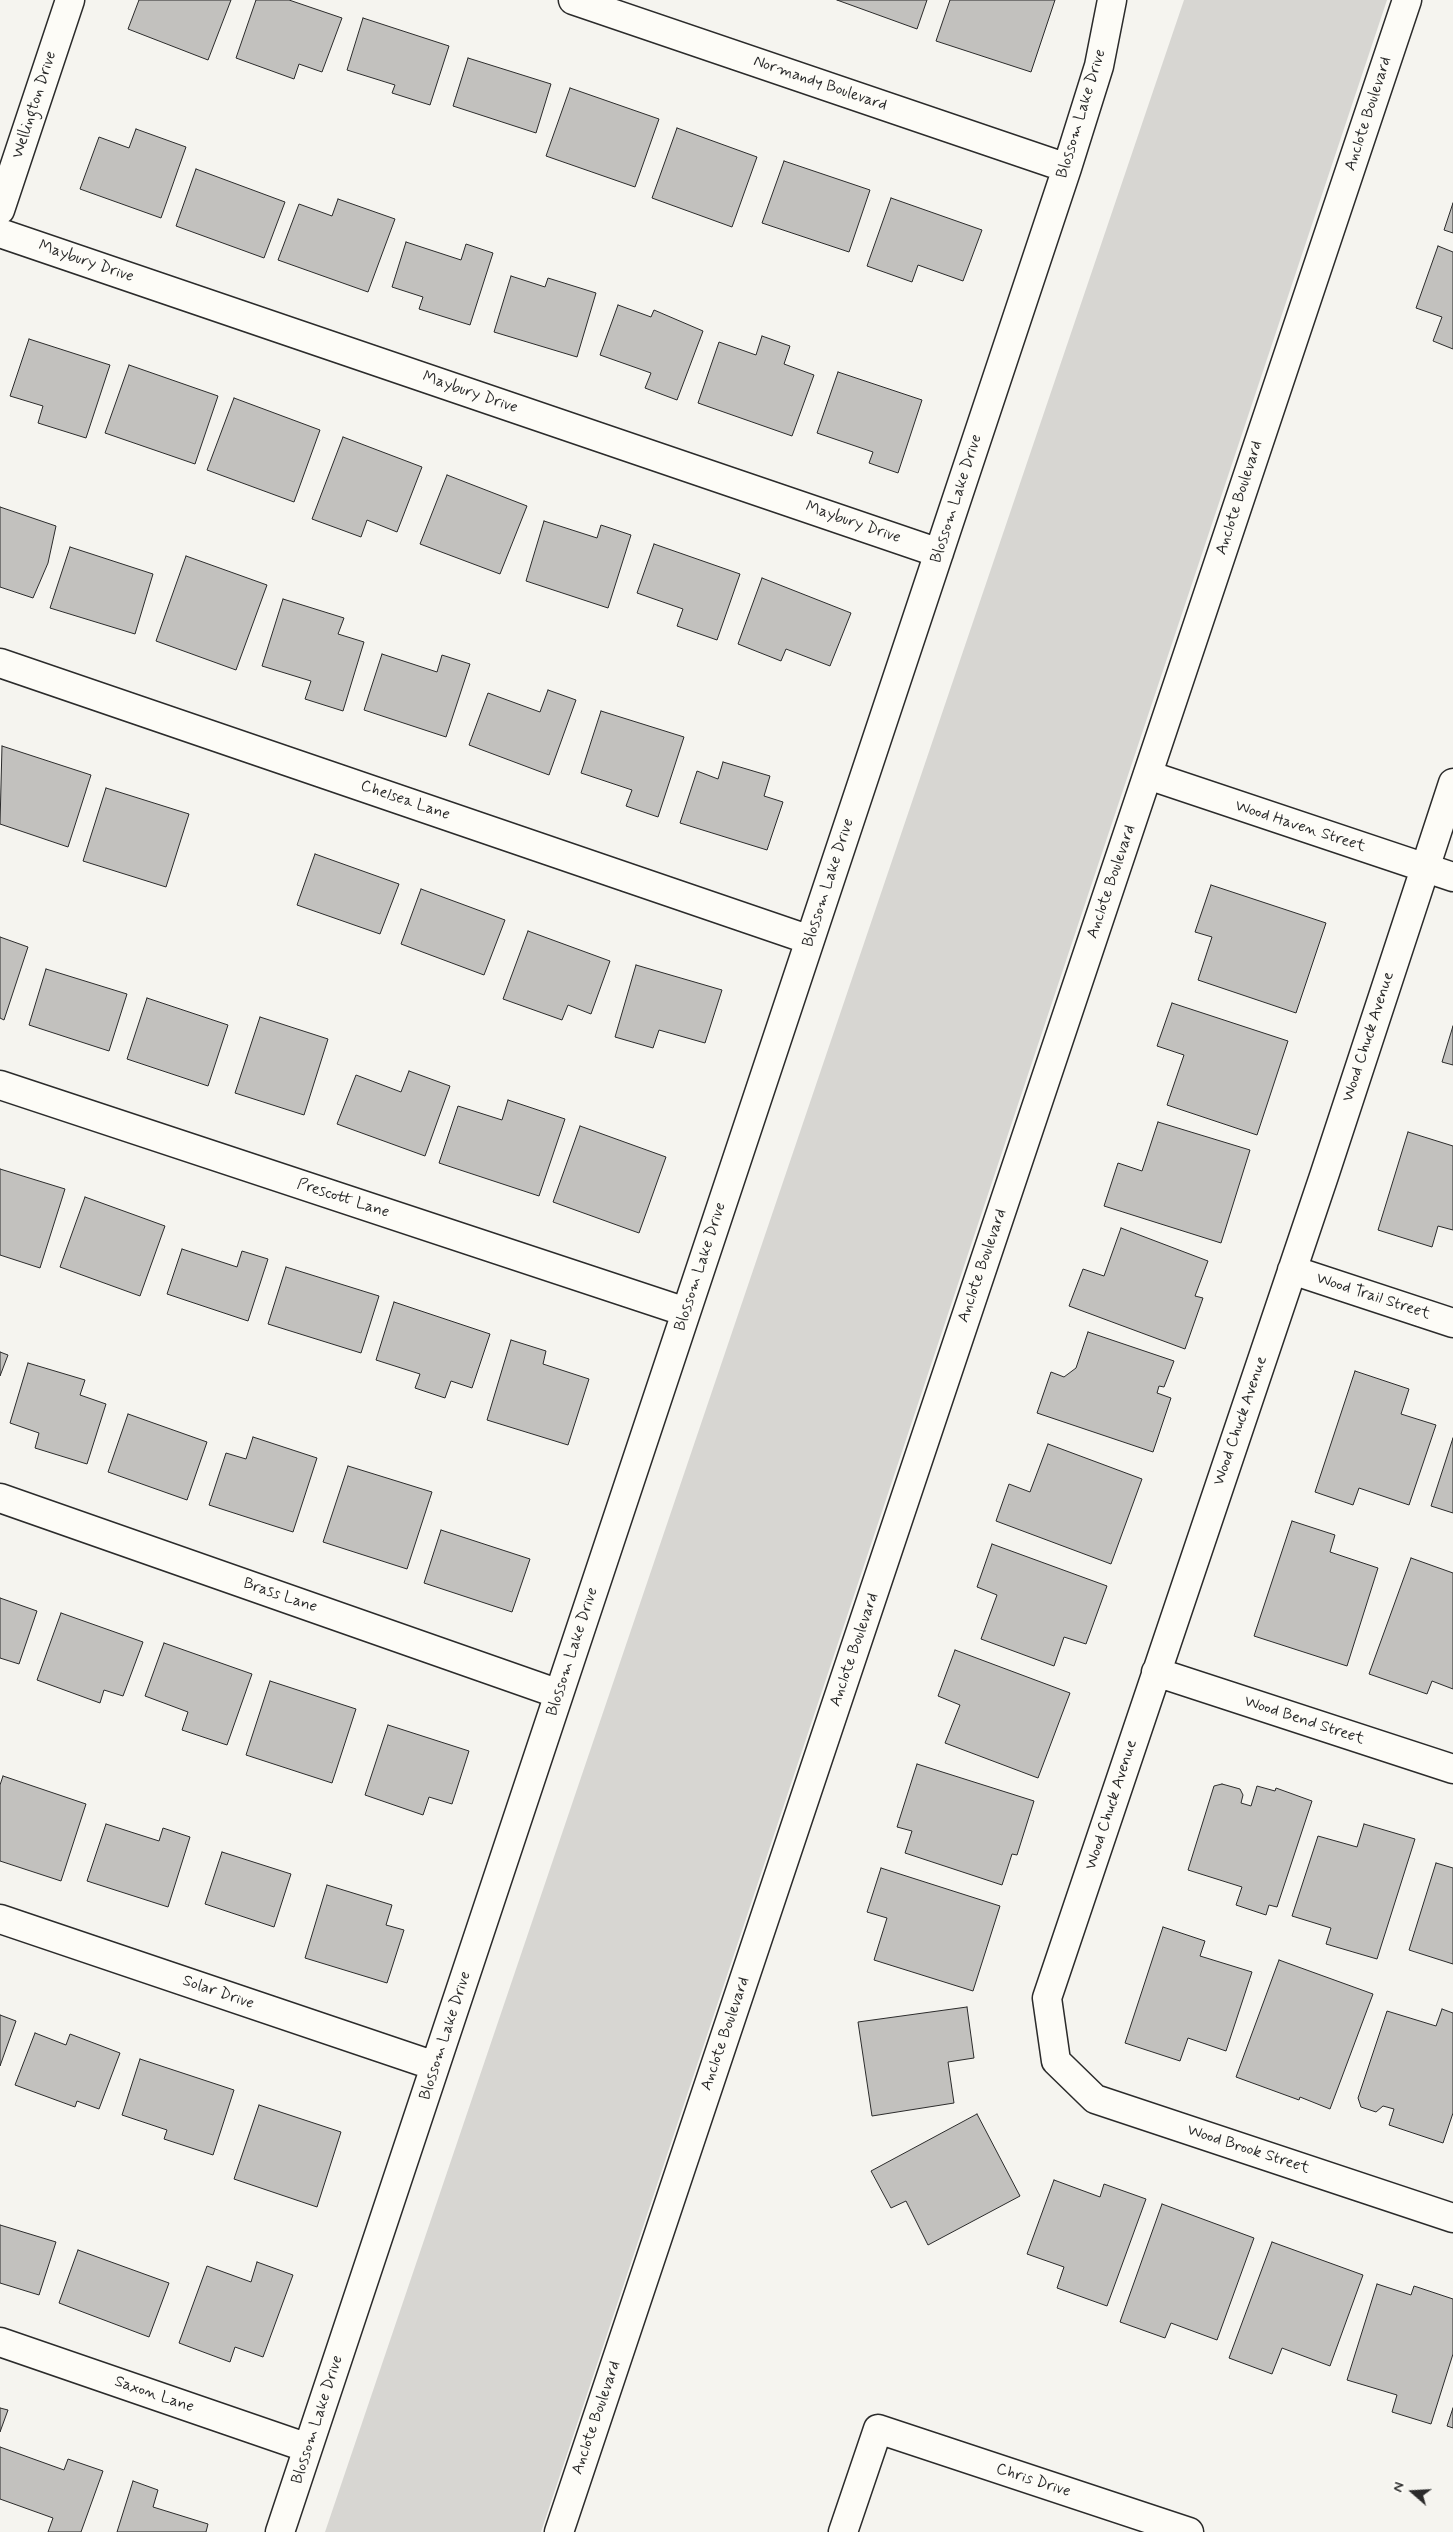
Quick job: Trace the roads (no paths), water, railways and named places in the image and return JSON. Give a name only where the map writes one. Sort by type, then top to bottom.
[{"type":"street","name":"Wellington Drive","points":[[0,210],[70,0]]},
{"type":"street","name":"Normandy Boulevard","points":[[573,0],[1067,168]]},
{"type":"street","name":"Blossom Lake Drive","points":[[280,2532],[1067,168],[1099,66],[1112,0]]},
{"type":"street","name":"Anclote Boulevard","points":[[559,2532],[1407,0]]},
{"type":"street","name":"Maybury Drive","points":[[0,233],[939,552]]},
{"type":"street","name":"Chelsea Lane","points":[[0,663],[810,940]]},
{"type":"street","name":"Wood Haven Street","points":[[1148,775],[1453,877]]},
{"type":"street","name":"Wood Chuck Avenue","points":[[1056,2061],[1047,1998],[1292,1270],[1453,783]]},
{"type":"street","name":"Prescott Lane","points":[[0,1085],[686,1312]]},
{"type":"street","name":"Wood Trail Street","points":[[1292,1270],[1453,1323]]},
{"type":"street","name":"Brass Lane","points":[[0,1498],[560,1694]]},
{"type":"street","name":"Wood Bend Street","points":[[1156,1672],[1453,1770]]},
{"type":"street","name":"Solar Drive","points":[[0,1919],[435,2066]]},
{"type":"street","name":"Wood Brook Street","points":[[1056,2061],[1095,2100],[1453,2218]]},
{"type":"street","name":"Saxon Lane","points":[[0,2342],[308,2448]]},
{"type":"street","name":"Chris Drive","points":[[843,2532],[878,2429],[1189,2532]]}]
